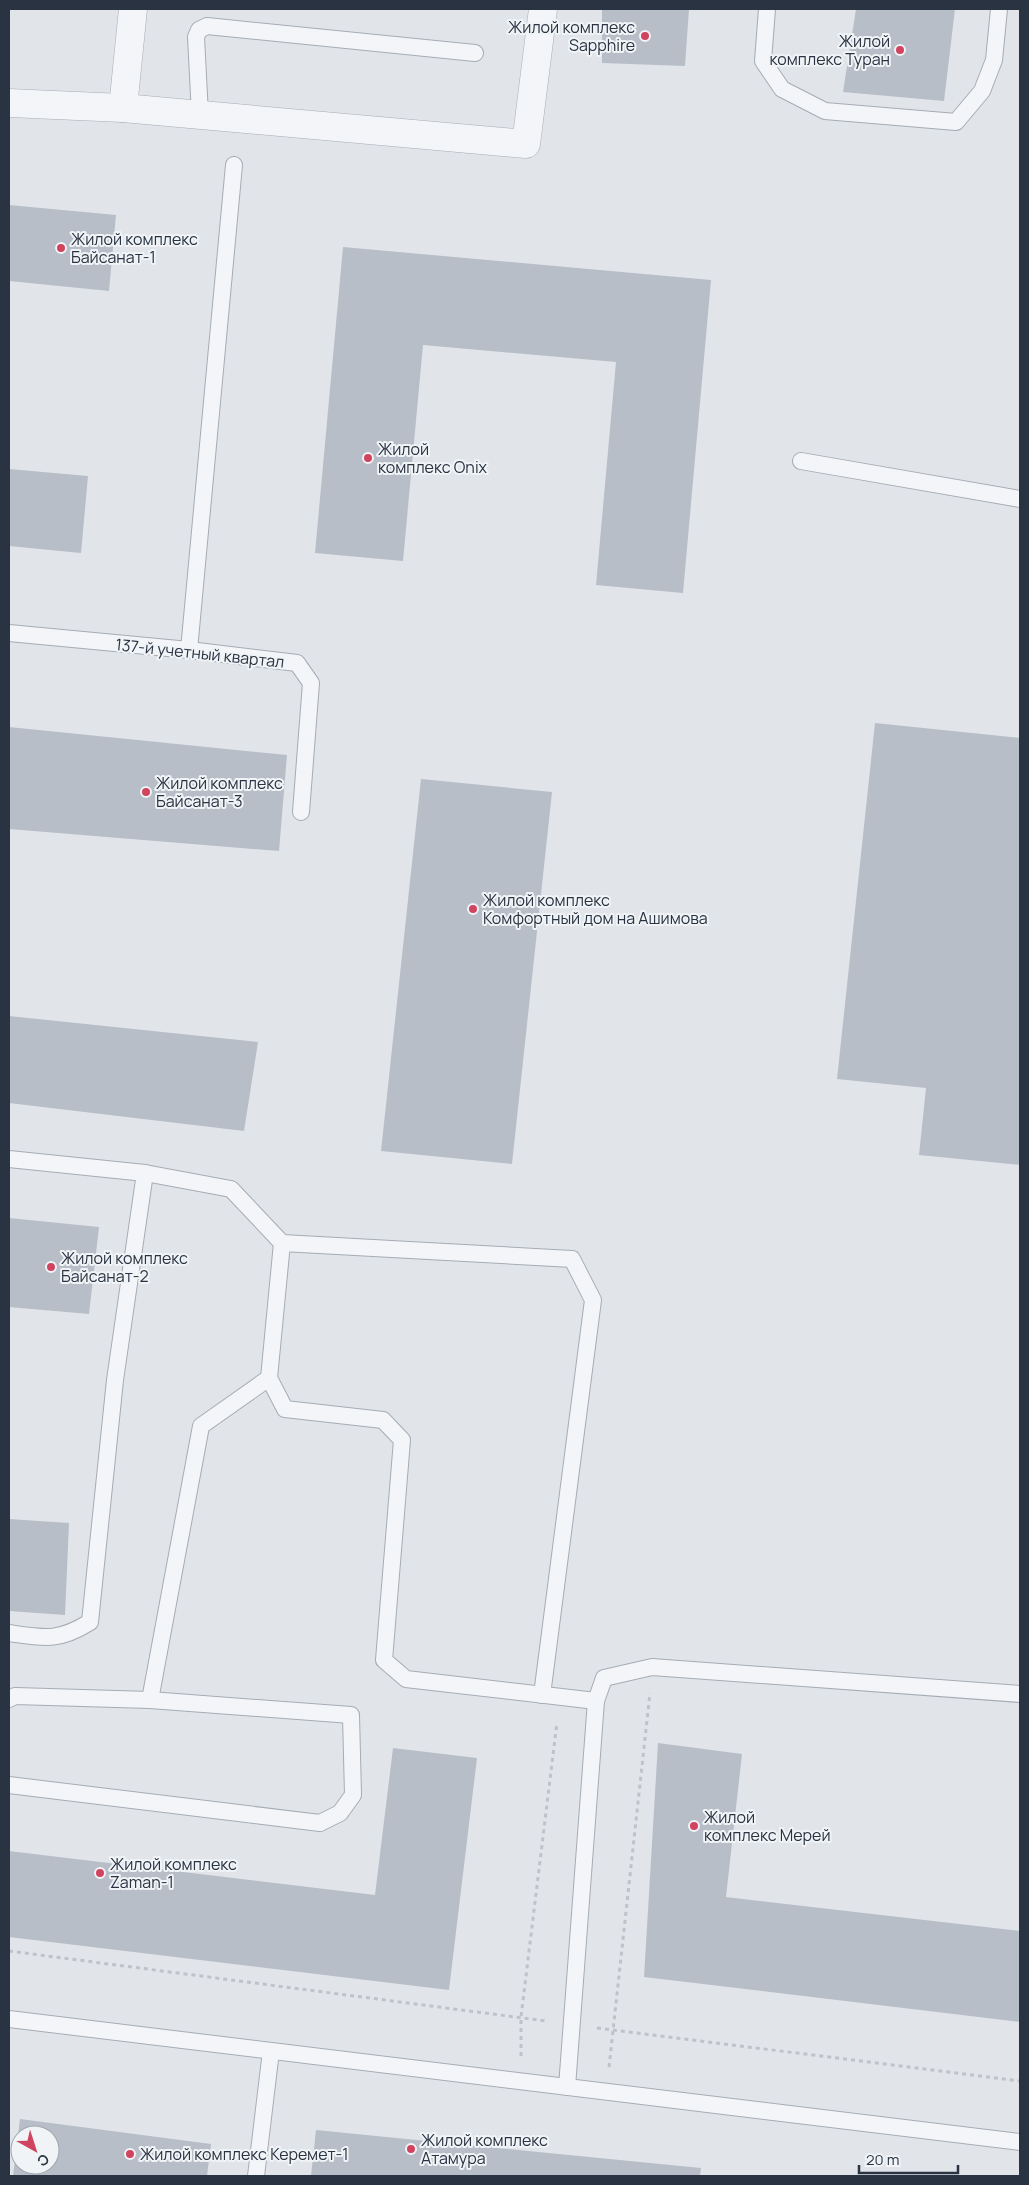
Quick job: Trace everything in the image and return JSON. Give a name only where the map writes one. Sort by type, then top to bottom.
[{"type":"street","points":[[123,108],[133,9]]},
{"type":"street","points":[[9,103],[123,108],[526,144],[543,9]]},
{"type":"lane","points":[[767,9],[763,62],[782,90],[825,111],[956,122],[982,91],[994,60],[999,9]]},
{"type":"lane","points":[[200,115],[196,37],[199,30],[207,26],[475,53]]},
{"type":"lane","points":[[189,650],[234,164]]},
{"type":"lane","points":[[801,461],[1020,499]]},
{"type":"lane","name":"137-й учетный квартал","points":[[9,633],[189,650],[297,663],[311,683],[301,812]]},
{"type":"lane","points":[[9,1158],[145,1173],[230,1189],[282,1243],[572,1259],[593,1300],[542,1695]]},
{"type":"lane","points":[[9,1633],[45,1638],[71,1634],[90,1622],[115,1380],[145,1173]]},
{"type":"lane","points":[[282,1243],[269,1378],[285,1409],[383,1420],[402,1440],[384,1660],[406,1679],[596,1701]]},
{"type":"lane","points":[[150,1700],[201,1426],[269,1378]]},
{"type":"lane","points":[[567,2087],[596,1701],[604,1678],[652,1667],[1020,1694]]},
{"type":"lane","points":[[9,1698],[15,1696],[150,1700],[351,1715],[353,1795],[340,1813],[320,1823],[9,1785]]},
{"type":"lane","points":[[9,2019],[1020,2142]]},
{"type":"lane","points":[[256,2176],[272,2051]]},
{"type":"path","points":[[606,2092],[652,1667]]},
{"type":"path","points":[[520,2081],[521,2017],[560,1697]]},
{"type":"path","points":[[9,1951],[521,2017],[572,2026],[613,2029],[1020,2081]]},
{"type":"building","name":"Жилой комплекс Sapphire","points":[[602,9],[689,9],[685,66],[602,63]]},
{"type":"building","name":"Жилой комплекс Туран","points":[[856,9],[955,9],[944,101],[843,92]]},
{"type":"building","name":"Жилой комплекс Байсанат-1","points":[[9,205],[116,215],[109,291],[9,281]]},
{"type":"building","name":"Жилой комплекс Onix","points":[[343,247],[711,280],[683,593],[596,585],[616,362],[423,345],[403,561],[315,553]]},
{"type":"building","points":[[9,469],[88,476],[81,553],[9,546]]},
{"type":"building","points":[[875,723],[1020,738],[1020,1165],[919,1155],[926,1088],[837,1079]]},
{"type":"building","name":"Жилой комплекс Байсанат-3","points":[[9,727],[287,755],[279,851],[9,829]]},
{"type":"building","name":"Жилой комплекс Комфортный дом на Ашимова","points":[[421,779],[552,792],[512,1164],[381,1151]]},
{"type":"building","points":[[9,1016],[258,1042],[244,1131],[9,1103]]},
{"type":"building","name":"Жилой комплекс Байсанат-2","points":[[9,1218],[99,1227],[89,1314],[9,1307]]},
{"type":"building","points":[[9,1519],[69,1523],[65,1615],[9,1611]]},
{"type":"building","name":"Жилой комплекс Мерей","points":[[658,1743],[742,1754],[726,1897],[1020,1931],[1020,2022],[644,1977]]},
{"type":"building","name":"Жилой комплекс Zaman-1","points":[[393,1748],[477,1758],[449,1990],[9,1937],[9,1851],[375,1895]]},
{"type":"building","name":"Жилой комплекс Керемет-1","points":[[20,2119],[211,2144],[207,2176],[13,2176],[60,2175],[60,2125],[19,2125]]},
{"type":"building","name":"Жилой комплекс Атамура","points":[[316,2130],[701,2168],[700,2176],[311,2176]]},
{"type":"place","name":"Жилой комплекс Sapphire","points":[[645,36]]},
{"type":"place","name":"Жилой комплекс Туран","points":[[900,50]]},
{"type":"place","name":"Жилой комплекс Байсанат-1","points":[[61,248]]},
{"type":"place","name":"Жилой комплекс Onix","points":[[368,458]]},
{"type":"place","name":"Жилой комплекс Байсанат-3","points":[[146,792]]},
{"type":"place","name":"Жилой комплекс Комфортный дом на Ашимова","points":[[473,909]]},
{"type":"place","name":"Жилой комплекс Байсанат-2","points":[[51,1267]]},
{"type":"place","name":"Жилой комплекс Мерей","points":[[694,1826]]},
{"type":"place","name":"Жилой комплекс Zaman-1","points":[[100,1873]]},
{"type":"place","name":"Жилой комплекс Атамура","points":[[411,2149]]},
{"type":"place","name":"Жилой комплекс Керемет-1","points":[[130,2154]]}]
